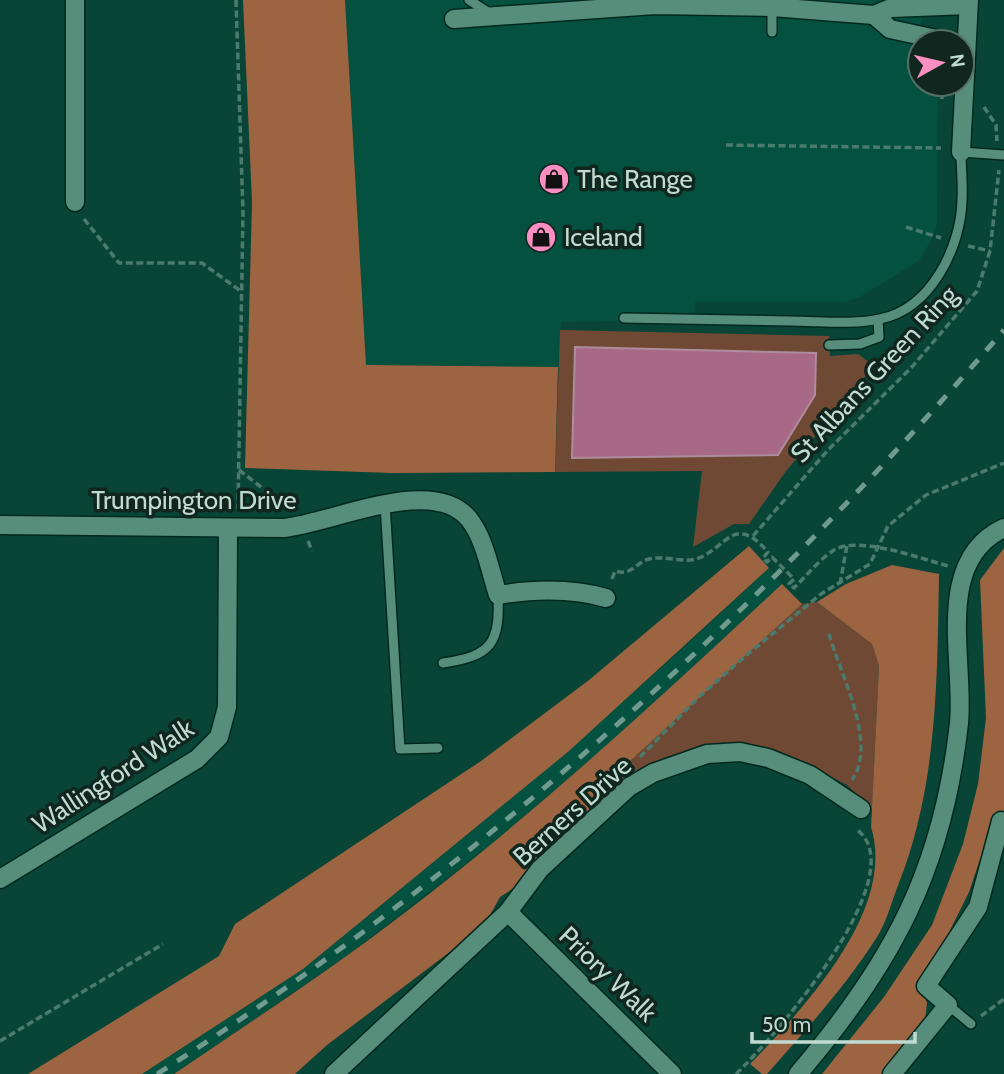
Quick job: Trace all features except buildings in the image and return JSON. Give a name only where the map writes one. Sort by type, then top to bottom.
[{"type":"street","points":[[75,0],[75,202]]},
{"type":"street","points":[[454,19],[653,3],[772,7],[874,15],[891,8],[969,3],[963,28]]},
{"type":"street","points":[[874,15],[890,29],[906,32]]},
{"type":"street","points":[[960,98],[961,152]]},
{"type":"street","name":"Trumpington Drive","points":[[0,525],[234,529],[311,525],[385,504],[418,499],[456,508],[469,519],[478,536],[498,595]]},
{"type":"street","points":[[798,1074],[856,1003],[890,950],[933,855],[946,806],[961,696],[958,588],[963,570],[979,548],[1004,528]]},
{"type":"street","name":"Wallingford Walk","points":[[0,879],[197,759],[219,737],[227,706],[234,529]]},
{"type":"street","points":[[498,595],[529,590],[582,591],[606,598]]},
{"type":"street","name":"Berners Drive","points":[[334,1074],[508,912],[540,869],[629,787],[681,761],[707,754],[740,752],[810,775],[861,809]]},
{"type":"street","points":[[892,1074],[948,1005],[926,986],[978,907],[1001,821]]},
{"type":"street","name":"Priory Walk","points":[[508,912],[672,1074]]},
{"type":"lane","points":[[469,0],[496,17]]},
{"type":"lane","points":[[772,7],[772,32]]},
{"type":"lane","points":[[624,318],[878,320],[910,306],[927,290],[951,252],[962,201],[961,152],[1004,155]]},
{"type":"lane","points":[[829,345],[860,344],[879,337],[878,320]]},
{"type":"lane","points":[[385,504],[400,749],[438,748]]},
{"type":"lane","points":[[443,663],[481,654],[494,640],[499,621],[498,595]]},
{"type":"lane","points":[[948,1005],[971,1024]]},
{"type":"path","points":[[234,529],[239,470],[243,212],[236,0]]},
{"type":"path","points":[[983,105],[996,125]]},
{"type":"path","points":[[726,145],[942,148]]},
{"type":"path","name":"St Albans Green Ring","points":[[753,536],[828,450],[911,368],[962,310],[982,281],[990,251],[1000,181]]},
{"type":"path","points":[[75,202],[89,229],[120,263],[202,263],[242,293]]},
{"type":"path","points":[[906,227],[938,237]]},
{"type":"path","points":[[970,246],[990,251]]},
{"type":"path","points":[[629,787],[631,767],[701,695],[821,594],[870,564],[875,547],[888,526],[926,495],[996,463],[1004,463]]},
{"type":"path","points":[[239,470],[311,525]]},
{"type":"path","points":[[606,598],[615,570],[633,571],[649,559],[698,559],[724,538],[753,536],[768,552],[763,558],[767,562],[772,557],[794,579],[789,584],[794,588],[834,550],[847,545],[875,547],[963,570]]},
{"type":"path","points":[[840,583],[847,545]]},
{"type":"path","points":[[830,634],[860,729],[861,754],[857,774],[841,796]]},
{"type":"path","points":[[736,1074],[791,1016],[841,943],[863,897],[870,851],[861,832],[850,825]]},
{"type":"path","points":[[0,1041],[163,944]]},
{"type":"path","points":[[971,1024],[1004,999]]},
{"type":"shaded area","points":[[243,0],[345,0],[366,365],[558,367],[555,472],[392,473],[245,468],[252,202]]},
{"type":"shaded area","points":[[345,0],[925,0],[920,28],[906,28],[906,98],[938,98],[937,224],[919,261],[858,298],[844,302],[695,302],[694,320],[561,322],[558,367],[366,365]]},
{"type":"shaded area","points":[[560,330],[829,336],[830,356],[858,354],[874,366],[786,471],[749,524],[734,524],[693,547],[702,471],[555,472]]},
{"type":"shaded area","points":[[575,347],[816,353],[815,395],[778,455],[572,458]]},
{"type":"shaded area","points":[[749,546],[769,568],[569,751],[303,969],[142,1074],[28,1074],[219,956],[235,924],[481,761],[589,680]]},
{"type":"shaded area","points":[[1004,548],[1004,814],[996,812],[969,892],[922,987],[927,1003],[925,1020],[885,1074],[822,1074],[884,997],[932,925],[963,844],[978,784],[986,718],[980,580]]},
{"type":"shaded area","points":[[892,565],[939,574],[936,694],[921,811],[886,920],[877,937],[825,1008],[767,1074],[762,1074],[750,1064],[795,1015],[840,956],[858,924],[871,891],[875,859],[871,827],[879,666],[872,644],[817,602],[846,584]]},
{"type":"shaded area","points":[[769,568],[782,584],[623,732],[493,842],[346,956],[174,1074],[142,1074],[303,969],[479,825],[674,657]]},
{"type":"shaded area","points":[[782,584],[802,604],[629,762],[626,781],[517,886],[500,897],[484,926],[327,1045],[295,1074],[174,1074],[345,957],[459,870],[569,778]]},
{"type":"shaded area","points":[[817,602],[872,644],[879,666],[872,809],[847,785],[791,756],[766,749],[707,748],[684,752],[664,758],[626,781],[629,762],[802,604]]},
{"type":"railway","points":[[157,1074],[275,996],[389,912],[500,825],[608,733],[712,637],[813,538],[1004,330]]},
{"type":"place","name":"The Range","points":[[554,179]]},
{"type":"place","name":"Iceland","points":[[541,237]]}]
